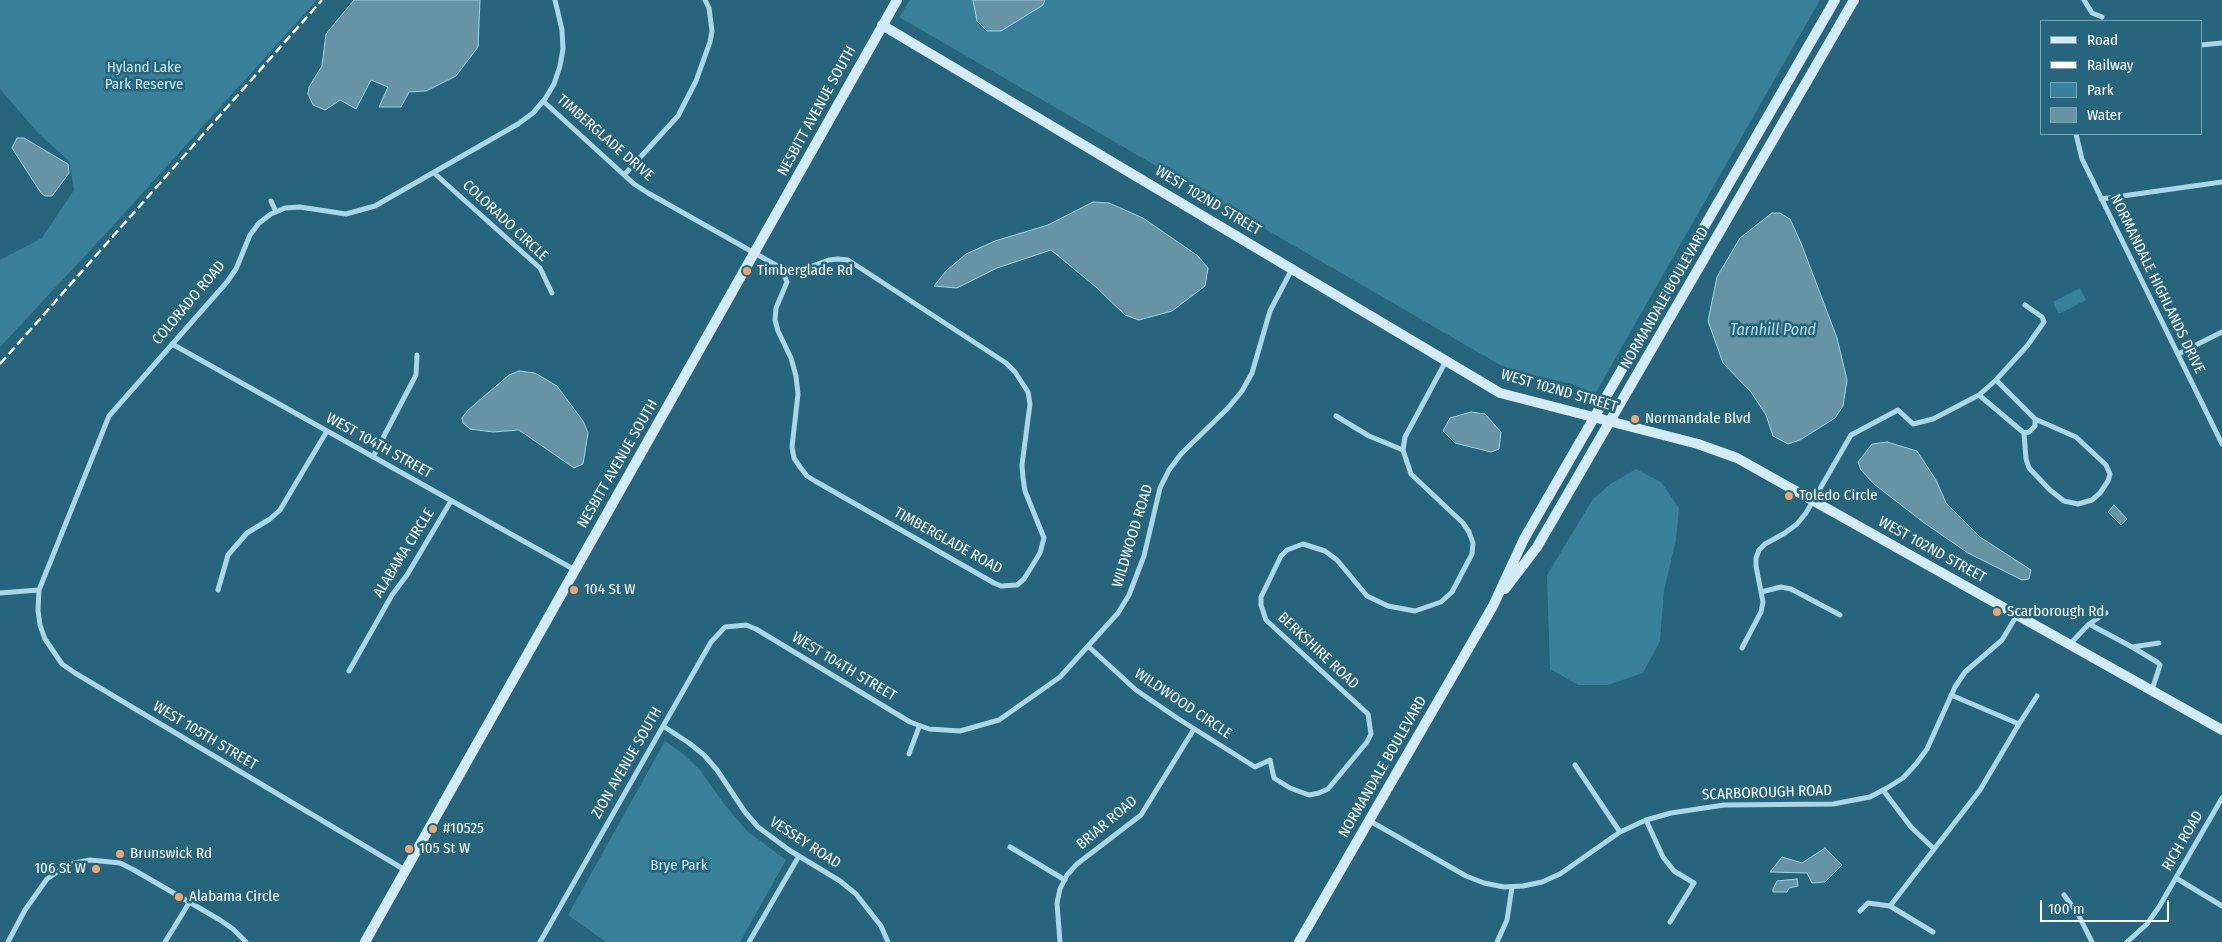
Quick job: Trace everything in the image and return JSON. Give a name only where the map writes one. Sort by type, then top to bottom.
[{"type":"street","name":"COLORADO ROAD","points":[[40,590],[109,416],[227,282],[236,268],[250,235],[259,223],[285,208],[300,207],[346,214],[361,211],[389,199],[518,124],[533,113],[554,84],[560,66],[563,49],[562,30],[555,0]]},
{"type":"street","points":[[624,175],[678,116],[696,81],[712,31],[710,14],[705,0]]},
{"type":"street","name":"NESBITT AVENUE SOUTH","points":[[364,942],[575,570],[759,254],[897,0]]},
{"type":"street","name":"NORMANDALE BOULEVARD","points":[[1299,942],[1493,606],[1524,539],[1835,0]]},
{"type":"street","name":"NORMANDALE BOULEVARD","points":[[1493,606],[1537,547],[1854,0]]},
{"type":"street","points":[[2084,0],[2092,13],[2102,17]]},
{"type":"street","name":"WEST 102ND STREET","points":[[882,25],[1500,393],[1594,416],[1731,455],[1758,468],[2222,730]]},
{"type":"street","points":[[2202,46],[2222,43]]},
{"type":"street","name":"TIMBERGLADE DRIVE","points":[[543,101],[624,175],[648,193],[759,254]]},
{"type":"street","name":"NORMANDALE HIGHLANDS DRIVE","points":[[2076,135],[2082,159],[2222,444]]},
{"type":"street","name":"COLORADO CIRCLE","points":[[434,173],[540,268],[552,293]]},
{"type":"street","points":[[2101,199],[2222,182]]},
{"type":"street","points":[[271,201],[276,212]]},
{"type":"street","points":[[759,254],[781,268]]},
{"type":"street","name":"TIMBERGLADE ROAD","points":[[838,258],[848,260],[1006,363],[1015,372],[1028,392],[1030,404],[1022,465],[1025,491],[1044,538],[1040,553],[1024,579],[1017,585],[1001,586],[994,583],[815,481],[807,476],[800,467],[794,458],[792,447],[798,394],[796,376],[791,358],[778,331],[775,320],[776,308],[787,282],[781,268],[801,270],[838,258]]},
{"type":"street","name":"WILDWOOD ROAD","points":[[1060,677],[1118,613],[1129,595],[1144,556],[1160,488],[1169,470],[1181,454],[1228,408],[1242,391],[1252,373],[1270,310],[1292,269]]},
{"type":"street","points":[[1742,648],[1761,612],[1761,592],[1756,566],[1759,550],[1765,544],[1797,524],[1851,435],[1898,410],[1913,424],[1933,419],[1979,395],[1996,380],[2027,346],[2044,322],[2042,317],[2025,305]]},
{"type":"street","points":[[2178,354],[2222,332]]},
{"type":"street","name":"WEST 104TH STREET","points":[[172,344],[575,570]]},
{"type":"street","points":[[373,457],[416,375],[417,355]]},
{"type":"street","points":[[1336,416],[1369,436],[1403,450],[1405,437],[1447,360]]},
{"type":"street","points":[[1979,395],[2024,433],[2026,459],[2029,468],[2050,490],[2064,501],[2078,504],[2092,500],[2100,493],[2110,474],[2106,465],[2076,437],[2035,420],[1996,380]]},
{"type":"street","points":[[2024,433],[2029,432],[2035,426],[2035,420]]},
{"type":"street","points":[[218,590],[228,555],[247,533],[270,519],[280,510],[327,431]]},
{"type":"street","name":"BERKSHIRE ROAD","points":[[1270,760],[1274,778],[1290,788],[1309,795],[1319,794],[1336,782],[1368,742],[1371,734],[1368,714],[1271,625],[1262,613],[1262,597],[1281,556],[1287,550],[1303,544],[1325,551],[1348,570],[1368,596],[1388,606],[1415,611],[1442,602],[1452,592],[1472,554],[1473,543],[1469,532],[1463,523],[1411,474],[1403,450]]},
{"type":"street","name":"ALABAMA CIRCLE","points":[[349,671],[392,595],[408,575],[451,501]]},
{"type":"street","points":[[1761,592],[1781,587],[1791,589],[1840,615]]},
{"type":"street","points":[[0,593],[40,590]]},
{"type":"street","name":"WEST 105TH STREET","points":[[40,590],[38,610],[40,625],[45,639],[62,664],[405,870]]},
{"type":"street","points":[[2070,644],[2089,624],[2106,614]]},
{"type":"street","name":"SCARBOROUGH ROAD","points":[[1370,821],[1466,876],[1484,883],[1512,887],[1542,882],[1560,874],[1620,832],[1646,820],[1697,808],[1724,805],[1833,804],[1870,797],[1903,778],[1927,749],[1951,695],[1965,672],[2002,640],[2017,615]]},
{"type":"street","points":[[2089,624],[2132,647],[2160,665],[2152,690]]},
{"type":"street","name":"ZION AVENUE SOUTH","points":[[540,942],[717,634],[725,627],[736,625],[746,625],[756,629]]},
{"type":"street","name":"WEST 104TH STREET","points":[[756,629],[919,726],[940,730],[960,731],[999,720],[1060,677]]},
{"type":"street","points":[[2132,647],[2159,642]]},
{"type":"street","name":"WILDWOOD CIRCLE","points":[[1089,647],[1136,690],[1255,767],[1270,760]]},
{"type":"street","points":[[1951,695],[2019,724]]},
{"type":"street","points":[[1890,906],[1980,790],[2037,696]]},
{"type":"street","name":"VESSEY ROAD","points":[[663,726],[704,755],[758,827],[772,839],[840,881],[856,894],[880,926],[888,942]]},
{"type":"street","points":[[910,754],[919,726]]},
{"type":"street","name":"BRIAR ROAD","points":[[1060,942],[1057,903],[1060,888],[1065,880],[1077,864],[1141,815],[1194,728]]},
{"type":"street","points":[[1575,766],[1620,832]]},
{"type":"street","points":[[1883,790],[1906,820],[1934,849]]},
{"type":"street","name":"RICH ROAD","points":[[2127,942],[2148,924],[2222,798]]},
{"type":"street","points":[[1646,820],[1663,857],[1674,871],[1694,883],[1670,922]]},
{"type":"street","points":[[1010,846],[1065,880]]},
{"type":"street","points":[[749,942],[800,856]]},
{"type":"street","points":[[8,942],[37,890],[60,870],[90,860],[120,863],[134,870],[233,929],[246,942]]},
{"type":"street","points":[[2176,878],[2222,906]]},
{"type":"street","points":[[1497,942],[1507,920],[1512,887]]},
{"type":"street","points":[[2064,895],[2078,914],[2092,942]]},
{"type":"street","points":[[165,942],[189,903]]},
{"type":"street","points":[[1860,911],[1868,903],[1890,906],[1933,932]]},
{"type":"green space","name":"Hyland Lake Park Reserve","points":[[0,0],[317,0],[110,229],[0,347],[0,260],[42,238],[74,190],[69,161],[38,133],[0,89]]},
{"type":"green space","points":[[910,0],[1820,0],[1595,394],[1572,384],[1507,369],[899,17]]},
{"type":"green space","points":[[2080,288],[2086,300],[2059,314],[2053,302]]},
{"type":"green space","points":[[1636,469],[1661,482],[1679,508],[1676,540],[1664,590],[1660,641],[1643,673],[1608,685],[1578,685],[1550,669],[1547,575],[1593,499],[1612,483]]},
{"type":"green space","name":"Brye Park","points":[[665,741],[681,752],[700,770],[724,804],[748,832],[786,860],[740,942],[606,942],[568,915]]},
{"type":"water","points":[[354,0],[480,0],[478,47],[456,76],[426,91],[409,92],[401,107],[379,107],[388,87],[371,80],[356,109],[340,100],[325,110],[313,105],[308,94],[309,87],[322,66],[326,34]]},
{"type":"water","points":[[973,0],[1045,0],[1043,5],[1001,31],[987,31],[977,21]]},
{"type":"water","points":[[17,138],[24,138],[68,164],[69,173],[52,196],[45,196],[41,193],[12,148]]},
{"type":"water","points":[[1093,202],[1109,203],[1143,218],[1198,256],[1208,268],[1205,286],[1172,311],[1139,320],[1125,315],[1096,287],[1051,250],[997,268],[957,288],[934,286],[947,270],[966,254],[995,241],[1048,225]]},
{"type":"water","name":"Tarnhill Pond","points":[[1772,213],[1780,213],[1790,219],[1801,243],[1837,338],[1847,380],[1843,406],[1835,418],[1800,440],[1788,444],[1773,436],[1766,415],[1751,392],[1723,363],[1708,321],[1717,277],[1740,238]]},
{"type":"water","points":[[519,371],[535,373],[557,386],[583,421],[588,433],[583,464],[574,468],[519,430],[493,432],[470,429],[463,423],[462,418],[468,410],[509,375]]},
{"type":"water","points":[[1471,412],[1485,414],[1501,432],[1499,449],[1491,452],[1455,443],[1443,431],[1450,418]]},
{"type":"water","points":[[1887,442],[1917,451],[1936,480],[1946,503],[1980,537],[2031,570],[2029,579],[2022,580],[1968,553],[1923,522],[1874,484],[1861,470],[1858,462],[1872,444]]},
{"type":"water","points":[[2114,505],[2127,519],[2121,525],[2108,512]]},
{"type":"water","points":[[1825,848],[1842,865],[1825,882],[1812,883],[1807,873],[1770,872],[1782,857],[1802,863]]},
{"type":"water","points":[[1797,879],[1798,886],[1789,888],[1787,892],[1773,892],[1777,881]]},
{"type":"railway","points":[[0,364],[322,0]]},
{"type":"place","name":"Timberglade Rd","points":[[747,271]]},
{"type":"place","name":"Normandale Blvd","points":[[1635,419]]},
{"type":"place","name":"Toledo Circle","points":[[1789,496]]},
{"type":"place","name":"104 St W","points":[[574,590]]},
{"type":"place","name":"Scarborough Rd","points":[[1997,612]]},
{"type":"place","name":"#10525","points":[[433,829]]},
{"type":"place","name":"105 St W","points":[[409,849]]},
{"type":"place","name":"Brunswick Rd","points":[[120,854]]},
{"type":"place","name":"106 St W","points":[[96,869]]},
{"type":"place","name":"Alabama Circle","points":[[179,897]]}]
